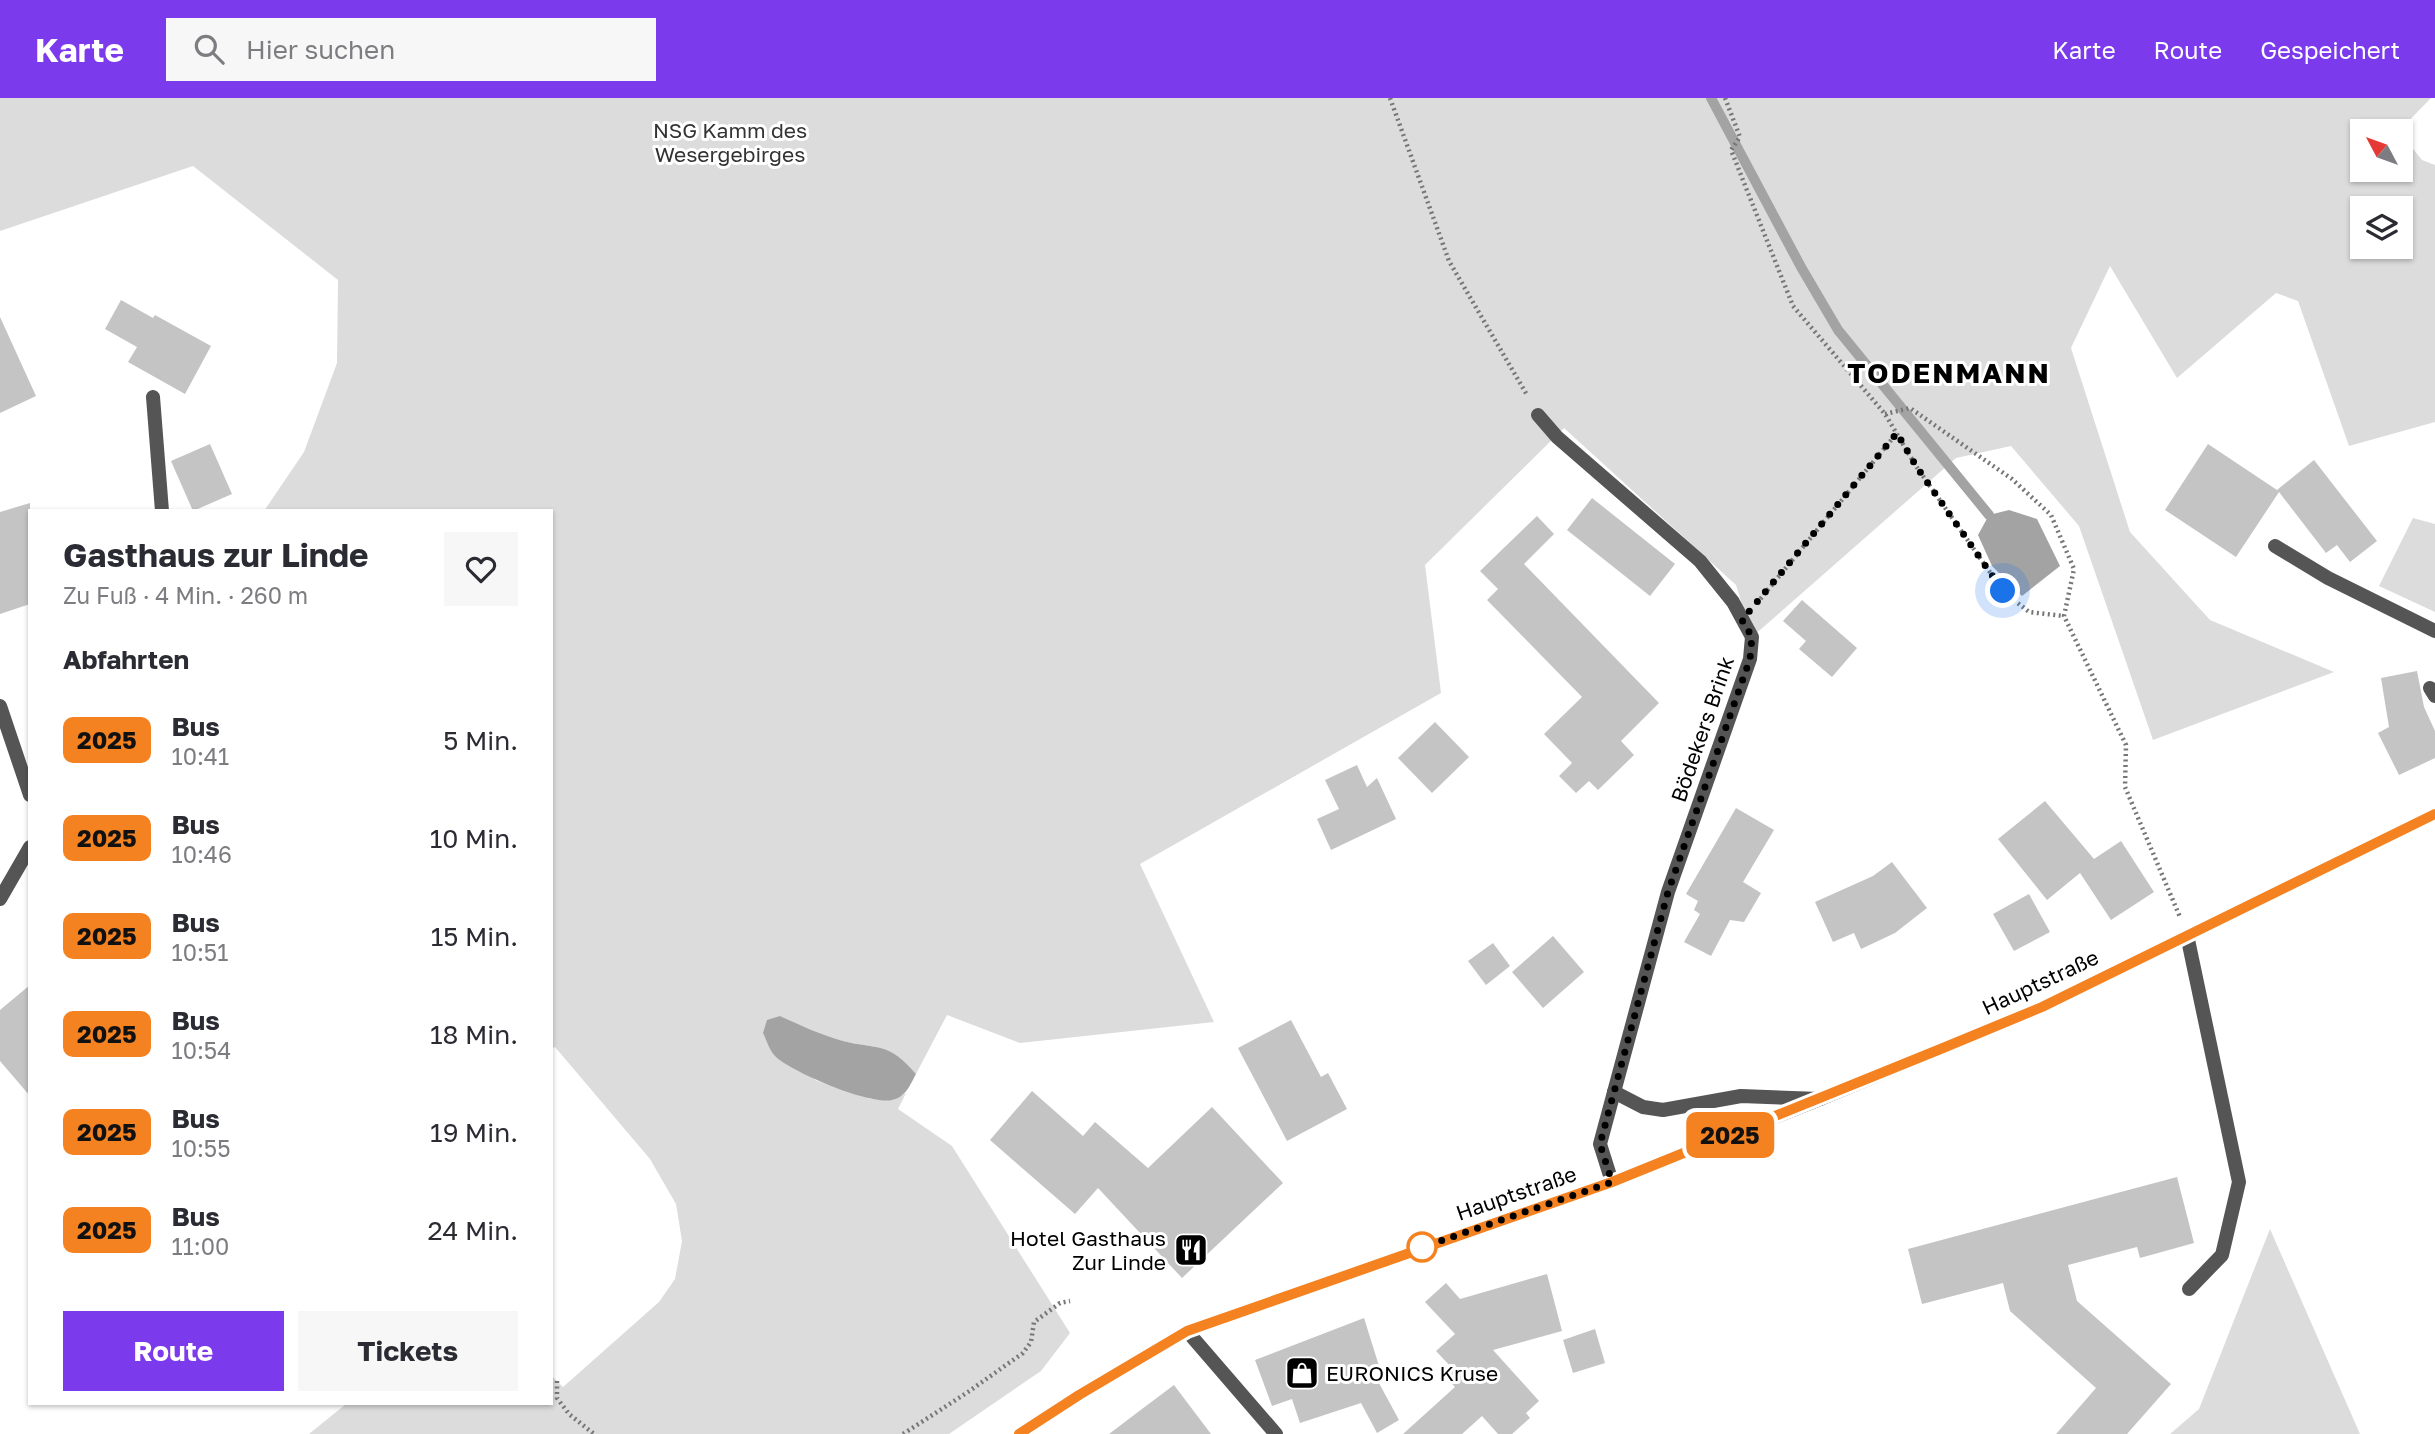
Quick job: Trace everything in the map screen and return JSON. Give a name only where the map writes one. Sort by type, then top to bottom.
[{"type":"main road","name":"Hauptstraße","points":[[1019,1434],[1187,1331],[1612,1182],[1820,1099],[2042,1007],[2435,814]]},
{"type":"street","points":[[153,397],[162,509]]},
{"type":"street","name":"Bödekers Brink","points":[[1538,415],[1557,437],[1700,561],[1733,602],[1752,637],[1750,659],[1668,892],[1600,1144],[1612,1182]]},
{"type":"street","points":[[2275,546],[2328,578],[2435,631]]},
{"type":"street","points":[[0,706],[28,789]]},
{"type":"street","points":[[0,899],[28,850]]},
{"type":"street","points":[[2188,935],[2239,1182],[2222,1255],[2189,1289]]},
{"type":"street","points":[[1614,1092],[1643,1107],[1663,1110],[1741,1096],[1820,1099]]},
{"type":"street","points":[[1187,1331],[1276,1434]]},
{"type":"path","points":[[1390,98],[1449,261],[1538,415]]},
{"type":"path","points":[[1725,98],[1740,137],[1731,150],[1793,306],[1885,414],[1916,466],[2003,591],[2029,612],[2064,616]]},
{"type":"path","points":[[1885,414],[1910,408],[2012,479],[2051,515],[2074,569],[2064,616],[2126,745],[2125,787],[2188,935]]},
{"type":"path","points":[[1742,620],[1897,433]]},
{"type":"path","points":[[903,1434],[1023,1353],[1031,1342],[1034,1322],[1060,1303],[1070,1301]]},
{"type":"path","points":[[556,1381],[557,1398],[569,1415],[594,1434]]},
{"type":"green space","name":"NSG Kamm des Wesergebirges","points":[[0,98],[2431,98],[2411,119],[2350,119],[2350,182],[2413,182],[2413,149],[2422,160],[2435,165],[2435,422],[2349,446],[2298,301],[2276,293],[2177,378],[2110,266],[2071,348],[2130,532],[2210,620],[2334,672],[2153,740],[2079,526],[2011,446],[1956,458],[1752,637],[1736,585],[1564,428],[1425,565],[1441,693],[1140,864],[1214,1022],[1020,1043],[947,1015],[916,1074],[890,1051],[835,1039],[780,1016],[815,1080],[871,1099],[891,1100],[906,1093],[898,1109],[952,1146],[1070,1333],[1041,1371],[949,1434],[309,1434],[345,1405],[553,1405],[553,1377],[563,1387],[659,1302],[675,1279],[682,1241],[676,1204],[650,1159],[555,1047],[553,1048],[553,509],[265,509],[304,452],[337,363],[338,280],[193,166],[0,231]]},
{"type":"green space","points":[[2413,518],[2435,524],[2435,612],[2379,586]]},
{"type":"green space","points":[[2270,1229],[2360,1434],[2170,1434],[2199,1409]]},
{"type":"shaded area","points":[[2009,510],[2037,519],[2060,566],[2022,596],[1992,566],[1978,535],[1989,515]]},
{"type":"shaded area","points":[[780,1016],[835,1039],[883,1048],[898,1056],[916,1074],[904,1093],[892,1100],[867,1098],[815,1079],[785,1064],[770,1049],[763,1033],[767,1020]]},
{"type":"building","points":[[121,300],[153,318],[155,315],[211,346],[185,394],[128,362],[137,347],[105,329]]},
{"type":"building","points":[[0,317],[36,396],[0,413]]},
{"type":"building","points":[[210,444],[232,494],[192,509],[171,461]]},
{"type":"building","points":[[2208,444],[2277,490],[2314,460],[2377,541],[2350,562],[2337,545],[2326,553],[2279,492],[2236,557],[2165,510]]},
{"type":"building","points":[[1592,498],[1675,564],[1650,596],[1567,530]]},
{"type":"building","points":[[30,503],[28,605],[0,614],[0,512]]},
{"type":"building","points":[[1537,516],[1554,534],[1524,564],[1659,703],[1621,741],[1634,755],[1598,790],[1589,781],[1576,793],[1559,776],[1572,763],[1544,734],[1582,697],[1487,600],[1498,589],[1480,571]]},
{"type":"building","points":[[1802,600],[1857,648],[1832,677],[1799,649],[1806,641],[1783,621]]},
{"type":"building","points":[[2417,671],[2424,707],[2435,731],[2435,758],[2399,775],[2378,733],[2389,727],[2381,678]]},
{"type":"building","points":[[1435,722],[1469,757],[1432,793],[1398,758]]},
{"type":"building","points":[[1357,765],[1367,787],[1377,778],[1396,819],[1331,850],[1317,819],[1339,809],[1325,780]]},
{"type":"building","points":[[2045,801],[2094,859],[2121,841],[2154,892],[2111,920],[2080,873],[2047,900],[1998,839]]},
{"type":"building","points":[[1736,808],[1774,830],[1743,882],[1761,893],[1744,922],[1730,920],[1711,956],[1684,942],[1700,914],[1694,910],[1698,901],[1686,894]]},
{"type":"building","points":[[1892,862],[1927,908],[1895,933],[1861,949],[1854,933],[1833,942],[1815,902],[1873,876]]},
{"type":"building","points":[[2029,894],[2050,932],[2014,951],[1993,914]]},
{"type":"building","points":[[1553,936],[1584,972],[1543,1008],[1512,972]]},
{"type":"building","points":[[1493,943],[1510,966],[1486,985],[1468,961]]},
{"type":"building","points":[[28,987],[28,1094],[0,1061],[0,1010]]},
{"type":"building","points":[[1291,1020],[1321,1077],[1328,1073],[1347,1109],[1287,1141],[1238,1048]]},
{"type":"building","points":[[1032,1091],[1083,1136],[1095,1122],[1148,1168],[1212,1107],[1283,1183],[1182,1278],[1098,1188],[1075,1214],[990,1140]]},
{"type":"building","points":[[2177,1177],[2194,1243],[2140,1258],[2137,1247],[2068,1265],[2077,1301],[2171,1384],[2127,1434],[2056,1434],[2096,1388],[2010,1311],[2003,1283],[1922,1304],[1908,1249]]},
{"type":"building","points":[[1547,1274],[1562,1331],[1493,1350],[1539,1401],[1526,1413],[1530,1418],[1512,1434],[1498,1434],[1482,1416],[1462,1434],[1403,1434],[1455,1387],[1444,1375],[1452,1368],[1436,1351],[1455,1334],[1425,1302],[1446,1283],[1460,1299]]},
{"type":"building","points":[[1364,1318],[1380,1369],[1373,1372],[1399,1420],[1377,1433],[1361,1403],[1300,1423],[1292,1399],[1272,1406],[1255,1360]]},
{"type":"building","points":[[1595,1329],[1605,1363],[1573,1373],[1563,1340]]},
{"type":"building","points":[[1174,1385],[1211,1434],[1109,1434],[1138,1412]]},
{"type":"waterway","points":[[1711,98],[1801,267],[1838,330],[1989,515]]},
{"type":"bus line","name":"2025","points":[[1019,1434],[1187,1331],[1497,1220],[1612,1182],[1820,1099],[2042,1007],[2435,814]]},
{"type":"place","name":"Hotel Gasthaus Zur Linde","points":[[1191,1250]]},
{"type":"place","name":"EURONICS Kruse","points":[[1302,1373]]},
{"type":"district","name":"TODENMANN","points":[[1949,372]]},
{"type":"route","points":[[1422,1247],[1420,1248],[1612,1182],[1600,1144],[1668,892],[1750,659],[1752,637],[1742,620],[1897,433],[1916,466],[2003,591]]}]
